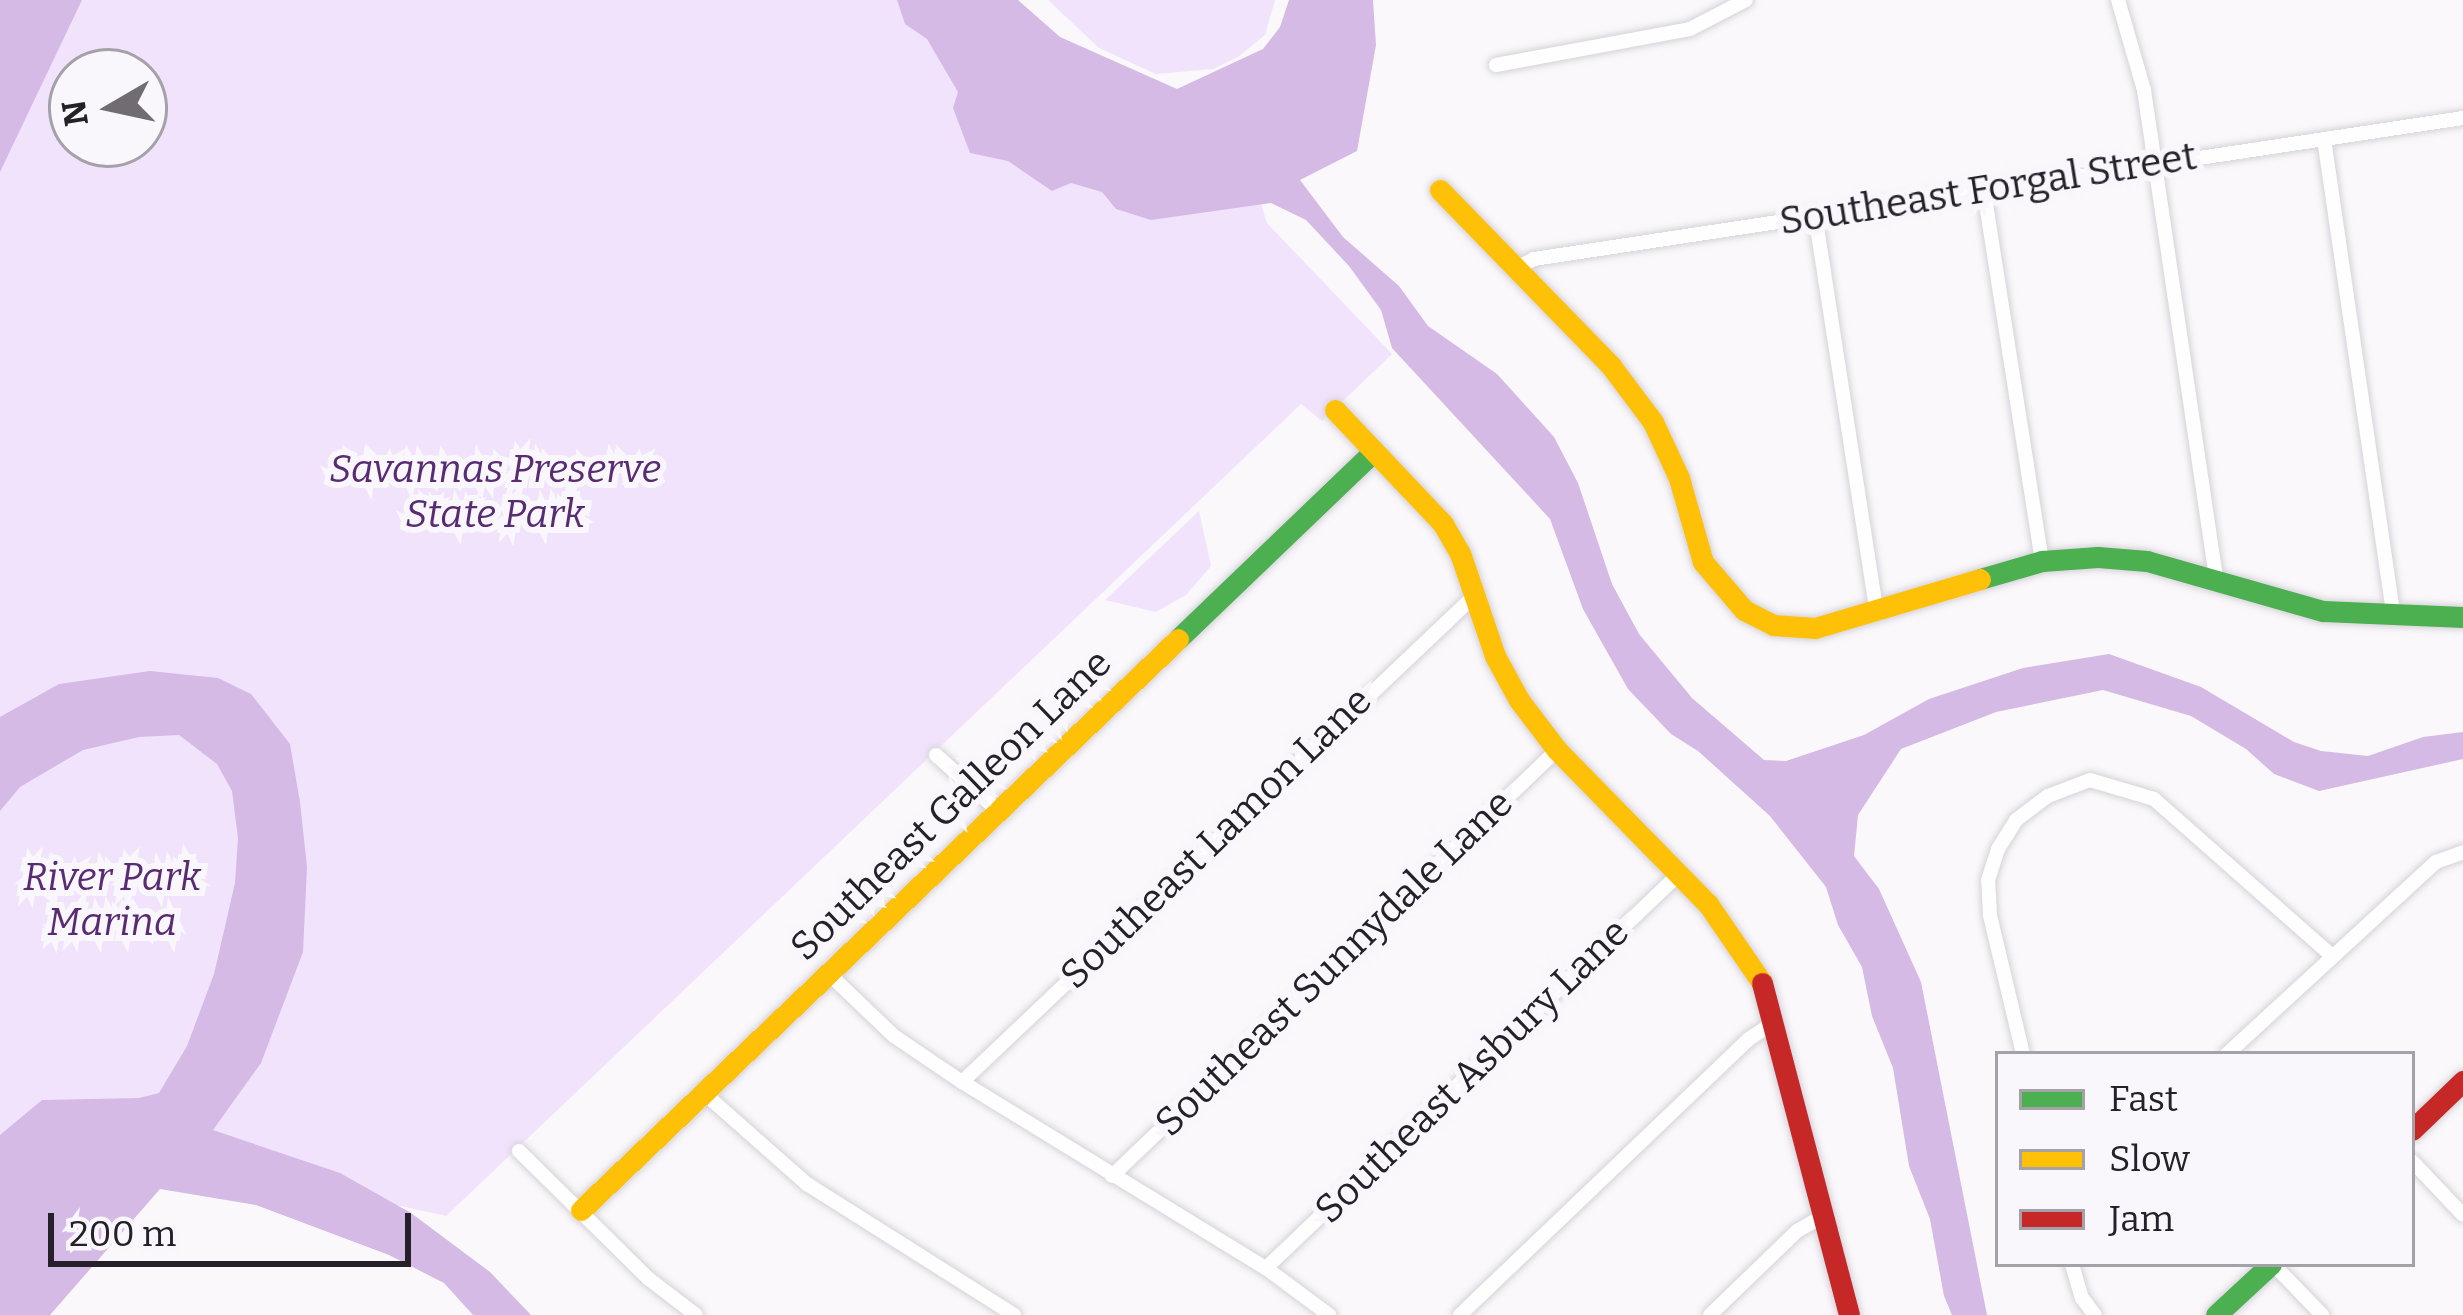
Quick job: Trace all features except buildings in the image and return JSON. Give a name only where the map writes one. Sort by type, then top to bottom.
[{"type":"street","points":[[1496,65],[1690,29],[1746,0]]},
{"type":"street","points":[[2118,0],[2144,90],[2216,578]]},
{"type":"street","name":"Southeast Forgal Street","points":[[1515,269],[1534,259],[1815,214],[2463,118]]},
{"type":"street","points":[[2324,139],[2394,617]]},
{"type":"street","points":[[1440,190],[1611,366],[1653,422],[1678,478],[1703,562],[1720,589],[1744,610],[1773,625],[1815,628],[2042,561],[2147,561],[2323,611],[2463,616]]},
{"type":"street","points":[[1984,191],[2042,561]]},
{"type":"street","points":[[1815,214],[1876,609]]},
{"type":"street","points":[[1335,410],[1443,524],[1460,553],[1503,670],[1557,750],[1679,874],[1742,946],[1766,988],[1849,1315]]},
{"type":"street","name":"Southeast Galleon Lane","points":[[581,1210],[1373,452]]},
{"type":"street","name":"Southeast Lamon Lane","points":[[962,1082],[1474,596]]},
{"type":"street","name":"Southeast Sunnydale Lane","points":[[1112,1176],[1557,750]]},
{"type":"street","points":[[936,755],[996,809]]},
{"type":"street","points":[[2022,1051],[1990,916],[1988,880],[1998,849],[2016,820],[2048,796],[2090,780],[2154,799],[2331,955]]},
{"type":"street","points":[[2231,1051],[2436,862],[2463,852]]},
{"type":"street","name":"Southeast Asbury Lane","points":[[1266,1268],[1679,874]]},
{"type":"street","points":[[828,974],[894,1036],[1266,1268],[1329,1315]]},
{"type":"street","points":[[1460,1315],[1749,1039],[1776,1021]]},
{"type":"street","points":[[2415,1127],[2463,1081]]},
{"type":"street","points":[[706,1095],[807,1184],[1014,1315]]},
{"type":"street","points":[[519,1151],[649,1280],[696,1315]]},
{"type":"street","points":[[2415,1164],[2463,1215]]},
{"type":"street","points":[[1710,1315],[1797,1231],[1826,1214]]},
{"type":"street","points":[[2073,1267],[2082,1298],[2095,1315]]},
{"type":"street","points":[[2216,1315],[2269,1267]]},
{"type":"street","points":[[2275,1267],[2321,1315]]},
{"type":"green space","name":"Savannas Preserve State Park","points":[[30,0],[956,0],[1249,166],[1267,223],[1392,354],[1322,421],[1301,404],[446,1216],[127,1145],[0,1300],[0,69]]},
{"type":"green space","points":[[1048,0],[1275,0],[1265,35],[1238,57],[1213,69],[1156,74],[1099,48]]},
{"type":"green space","points":[[1199,511],[1211,566],[1186,595],[1156,612],[1105,600]]},
{"type":"shaded area","points":[[0,0],[82,0],[59,48],[48,48],[48,71],[0,172]]},
{"type":"shaded area","points":[[897,0],[1018,0],[1060,37],[1177,89],[1263,49],[1280,27],[1289,0],[1373,0],[1376,45],[1357,151],[1300,180],[1343,237],[1399,286],[1428,326],[1497,374],[1554,437],[1578,483],[1612,584],[1639,634],[1692,698],[1764,760],[1786,761],[1864,735],[1929,699],[2023,668],[2109,654],[2201,687],[2294,742],[2321,751],[2368,756],[2423,737],[2463,732],[2463,759],[2319,791],[2274,774],[2246,749],[2191,716],[2103,690],[1996,712],[1901,749],[1858,815],[1854,856],[1879,889],[1921,982],[1987,1315],[1952,1315],[1930,1219],[1909,1166],[1893,1068],[1872,1016],[1862,967],[1838,925],[1826,887],[1770,816],[1698,751],[1671,734],[1628,689],[1583,609],[1550,519],[1392,348],[1381,310],[1349,266],[1306,220],[1271,203],[1151,220],[1116,209],[1102,192],[1071,183],[1052,191],[1008,161],[970,153],[953,108],[958,92],[927,39],[905,24]]},
{"type":"shaded area","points":[[150,671],[218,678],[251,694],[290,744],[300,802],[307,867],[303,952],[261,1063],[213,1130],[340,1173],[411,1213],[490,1272],[531,1315],[473,1315],[444,1283],[389,1255],[256,1205],[160,1189],[50,1315],[0,1315],[0,1135],[42,1100],[139,1098],[159,1093],[187,1046],[214,974],[235,883],[238,838],[232,791],[217,764],[179,735],[139,737],[83,750],[20,787],[0,811],[0,717],[59,684]]},
{"type":"traffic: fast","points":[[1178,639],[1373,452]]},
{"type":"traffic: fast","points":[[1980,579],[2042,561],[2098,557],[2147,561],[2323,611],[2463,617]]},
{"type":"traffic: fast","points":[[2216,1315],[2268,1267]]},
{"type":"traffic: slow","points":[[1440,190],[1611,366],[1653,422],[1679,478],[1703,562],[1744,610],[1773,625],[1815,628],[1980,579]]},
{"type":"traffic: slow","points":[[1335,410],[1443,524],[1460,553],[1495,656],[1519,700],[1557,750],[1708,904],[1762,983]]},
{"type":"traffic: slow","points":[[581,1210],[1178,639]]},
{"type":"traffic: jam","points":[[1762,983],[1849,1315]]},
{"type":"traffic: jam","points":[[2415,1127],[2463,1081]]},
{"type":"park label","name":"River Park Marina","points":[[112,900]]}]
